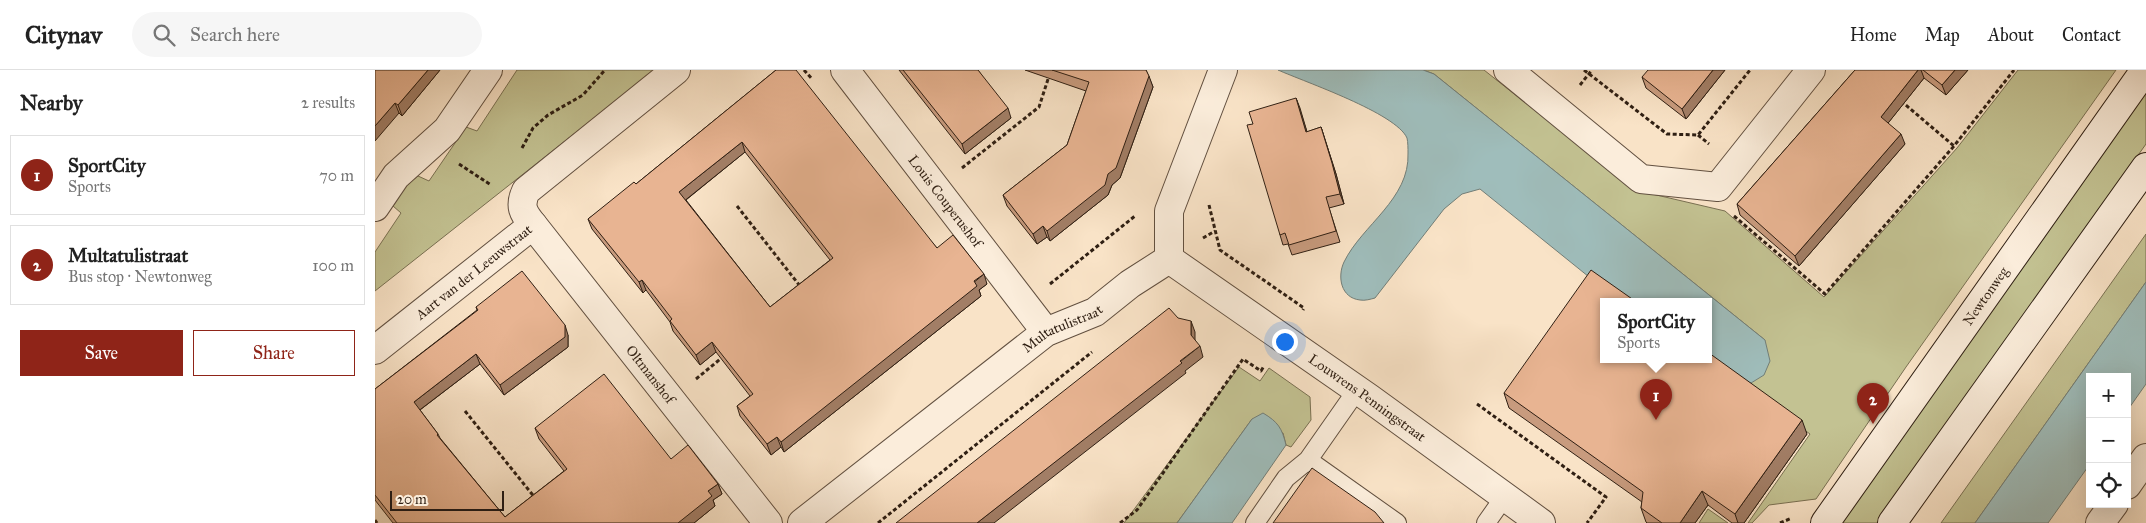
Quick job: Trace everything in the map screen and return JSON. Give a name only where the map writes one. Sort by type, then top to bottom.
[{"type":"street","points":[[375,206],[396,176],[447,130],[488,70]]},
{"type":"street","name":"Aart van der Leeuwstraat","points":[[375,350],[527,217],[522,203],[526,190],[676,70]]},
{"type":"street","name":"Louis Couperushof","points":[[845,70],[1046,332]]},
{"type":"street","points":[[1169,259],[1169,212],[1223,70]]},
{"type":"street","points":[[1508,70],[1641,179],[1719,187],[1811,70]]},
{"type":"street","name":"Newtonweg","points":[[1825,523],[2145,70]]},
{"type":"street","points":[[1892,523],[2146,167]]},
{"type":"street","name":"Oltmanshof","points":[[527,217],[768,523]]},
{"type":"street","name":"Multatulistraat","points":[[802,523],[1046,332],[1095,312],[1130,284],[1169,259]]},
{"type":"street","name":"Louwrens Penningstraat","points":[[1169,259],[1357,390],[1541,523]]},
{"type":"street","points":[[2131,479],[2146,458]]},
{"type":"street","points":[[2100,523],[2111,508]]},
{"type":"lane","points":[[1255,523],[1286,478],[1308,460],[1357,390]]},
{"type":"lane","points":[[1308,460],[1397,523]]},
{"type":"lane","points":[[1486,523],[1505,496]]},
{"type":"path","points":[[936,189],[1039,107],[1051,70]]},
{"type":"path","points":[[1584,70],[1667,134],[1698,135],[1750,70]]},
{"type":"path","points":[[1719,187],[1729,211],[1825,294],[1954,146],[2014,70]]},
{"type":"path","points":[[1895,96],[1954,146]]},
{"type":"path","points":[[431,144],[527,217]]},
{"type":"path","points":[[737,206],[805,292]]},
{"type":"path","points":[[1169,259],[1215,231]]},
{"type":"path","points":[[878,523],[1098,347]]},
{"type":"path","points":[[671,399],[732,350]]},
{"type":"path","points":[[1477,404],[1606,497],[1587,523]]},
{"type":"path","points":[[465,411],[539,503]]},
{"type":"shaded area","points":[[517,70],[655,70],[375,291],[375,252],[401,213],[393,206],[408,183],[418,176],[429,181],[466,127],[477,131]]},
{"type":"shaded area","points":[[1423,70],[1484,70],[1635,190],[1725,211],[1824,297],[1957,148],[2018,70],[2116,70],[1906,367],[1816,499],[1769,505],[1752,523],[1748,523],[1810,434],[1737,382],[1765,340],[1434,74]]},
{"type":"shaded area","points":[[2146,91],[2146,144],[1877,523],[1840,523]]},
{"type":"shaded area","points":[[2146,234],[2146,282],[1975,523],[1941,523]]},
{"type":"shaded area","points":[[1239,367],[1260,381],[1269,368],[1310,397],[1311,420],[1291,447],[1286,445],[1283,433],[1252,419],[1177,523],[1124,523]]},
{"type":"shaded area","points":[[1708,509],[1728,523],[1699,523]]},
{"type":"water","points":[[1278,70],[1423,70],[1434,74],[1765,340],[1770,361],[1764,375],[1751,383],[1737,382],[1712,361],[1712,298],[1618,298],[1480,189],[1462,194],[1444,209],[1375,298],[1362,300],[1349,295],[1342,286],[1341,280],[1344,262],[1352,249],[1393,198],[1401,184],[1407,169],[1408,143],[1407,138],[1399,128],[1386,119],[1328,90]]},
{"type":"water","points":[[2146,282],[2146,384],[2131,405],[2131,373],[2086,373],[2086,470],[2048,523],[1975,523]]},
{"type":"water","points":[[1263,413],[1279,426],[1286,445],[1232,523],[1177,523],[1252,419]]},
{"type":"building","points":[[375,70],[428,70],[398,105],[395,103],[375,126]]},
{"type":"building","points":[[776,70],[796,70],[937,248],[953,235],[984,274],[974,281],[977,286],[781,442],[777,437],[767,444],[737,406],[753,394],[712,342],[696,355],[670,321],[672,319],[642,280],[639,282],[588,219],[634,182],[636,184]],"holes":[[[742,142],[833,258],[770,307],[679,192]]]},
{"type":"building","points":[[903,70],[978,70],[1008,108],[962,144]]},
{"type":"building","points":[[1052,70],[1146,70],[1149,76],[1116,168],[1108,174],[1105,185],[1047,231],[1043,226],[1033,234],[1003,195],[1067,145],[1089,82]]},
{"type":"building","points":[[1648,70],[1713,70],[1682,109],[1642,77]]},
{"type":"building","points":[[1855,70],[1918,70],[1881,117],[1901,134],[1795,256],[1737,204]]},
{"type":"building","points":[[1923,70],[1955,70],[1942,85]]},
{"type":"building","points":[[1296,98],[1306,132],[1321,127],[1340,194],[1326,197],[1336,231],[1289,245],[1285,233],[1280,235],[1247,125],[1253,124],[1249,112]]},
{"type":"building","points":[[1591,270],[1631,298],[1600,298],[1600,363],[1712,363],[1712,355],[1802,420],[1735,514],[1702,491],[1680,523],[1662,523],[1641,508],[1643,492],[1504,393]]},
{"type":"building","points":[[522,271],[565,325],[565,337],[500,385],[476,354],[414,402],[437,435],[505,517],[567,469],[535,428],[604,374],[671,459],[688,445],[718,484],[708,491],[712,496],[678,523],[397,523],[375,495],[375,389],[478,310],[476,307]]},
{"type":"building","points":[[1169,308],[1178,318],[1191,321],[1191,335],[1200,346],[1180,361],[1182,363],[977,523],[896,523]]},
{"type":"building","points":[[1312,468],[1375,512],[1384,523],[1273,523]]},
{"type":"place","name":"SportCity","points":[[1656,420]]},
{"type":"place","name":"Multatulistraat","points":[[1873,424]]}]
